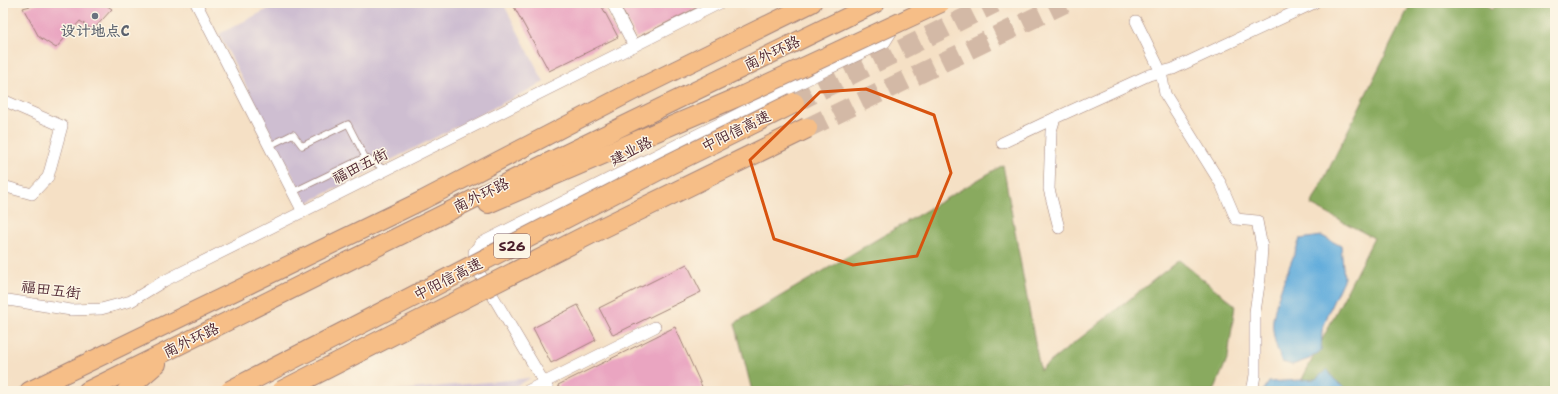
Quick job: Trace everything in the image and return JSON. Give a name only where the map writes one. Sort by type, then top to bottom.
[{"type":"highway","name":"南外环路","points":[[29,391],[423,200],[631,92],[812,3]]},
{"type":"highway","name":"南外环路","points":[[87,391],[516,178],[876,3]]},
{"type":"highway","points":[[323,274],[743,95],[940,3]]},
{"type":"highway","name":"中阳信高速","points":[[230,391],[659,170],[794,103]]},
{"type":"highway","name":"中阳信高速","points":[[282,391],[592,233],[807,128]]},
{"type":"highway","points":[[126,391],[175,347]]},
{"type":"street","points":[[196,3],[303,212]]},
{"type":"street","points":[[612,3],[634,46]]},
{"type":"street","name":"福田五街","points":[[3,300],[71,310],[101,309],[131,301],[164,281],[720,3]]},
{"type":"street","name":"建业路","points":[[546,387],[474,264],[474,252],[481,243],[830,68],[885,42],[892,27],[905,17],[940,3]]},
{"type":"street","points":[[1002,143],[1149,74],[1173,69],[1314,3]]},
{"type":"street","points":[[1136,21],[1161,72],[1165,94],[1221,184],[1236,219],[1257,221],[1262,248],[1260,278],[1255,312],[1255,375],[1253,387],[1250,391]]},
{"type":"street","points":[[3,100],[62,126],[48,177],[32,194],[3,186]]},
{"type":"street","points":[[1055,118],[1051,131],[1048,189],[1059,228]]},
{"type":"street","points":[[527,391],[546,387],[655,327]]},
{"type":"lane","points":[[269,146],[293,134],[302,146],[348,124],[365,157],[386,170]]},
{"type":"lane","points":[[293,192],[365,157]]},
{"type":"highlighted area","points":[[866,89],[934,115],[951,173],[917,256],[853,265],[774,239],[750,160],[820,92]]},
{"type":"shaded area","points":[[280,3],[503,3],[544,82],[307,203],[219,34]]},
{"type":"shaded area","points":[[531,378],[505,391],[387,391]]},
{"type":"green space","points":[[1411,3],[1483,3],[1492,9],[1497,3],[1555,3],[1555,391],[1296,391],[1374,238],[1311,205]]},
{"type":"green space","points":[[1003,165],[1040,370],[1179,260],[1235,305],[1228,357],[1214,391],[752,391],[735,323]]},
{"type":"water","points":[[1322,236],[1341,246],[1344,278],[1331,306],[1322,331],[1321,351],[1309,359],[1292,365],[1282,362],[1276,347],[1273,324],[1275,309],[1300,239]]},
{"type":"water","points":[[1327,369],[1334,379],[1347,391],[1263,391],[1269,382],[1316,379]]},
{"type":"building","points":[[41,3],[103,3],[112,9],[93,30],[80,21],[56,48],[39,37],[23,8]]},
{"type":"building","points":[[512,3],[600,3],[618,37],[549,71]]},
{"type":"building","points":[[619,3],[706,3],[636,38]]},
{"type":"building","points":[[687,264],[701,292],[613,335],[599,308]]},
{"type":"building","points":[[578,305],[596,340],[551,363],[533,328]]},
{"type":"building","points":[[675,327],[704,391],[561,391],[558,385]]},
{"type":"tunnel","points":[[794,103],[995,3]]},
{"type":"tunnel","points":[[807,128],[1065,3]]},
{"type":"place","name":"设计地点C","points":[[95,16]]}]
